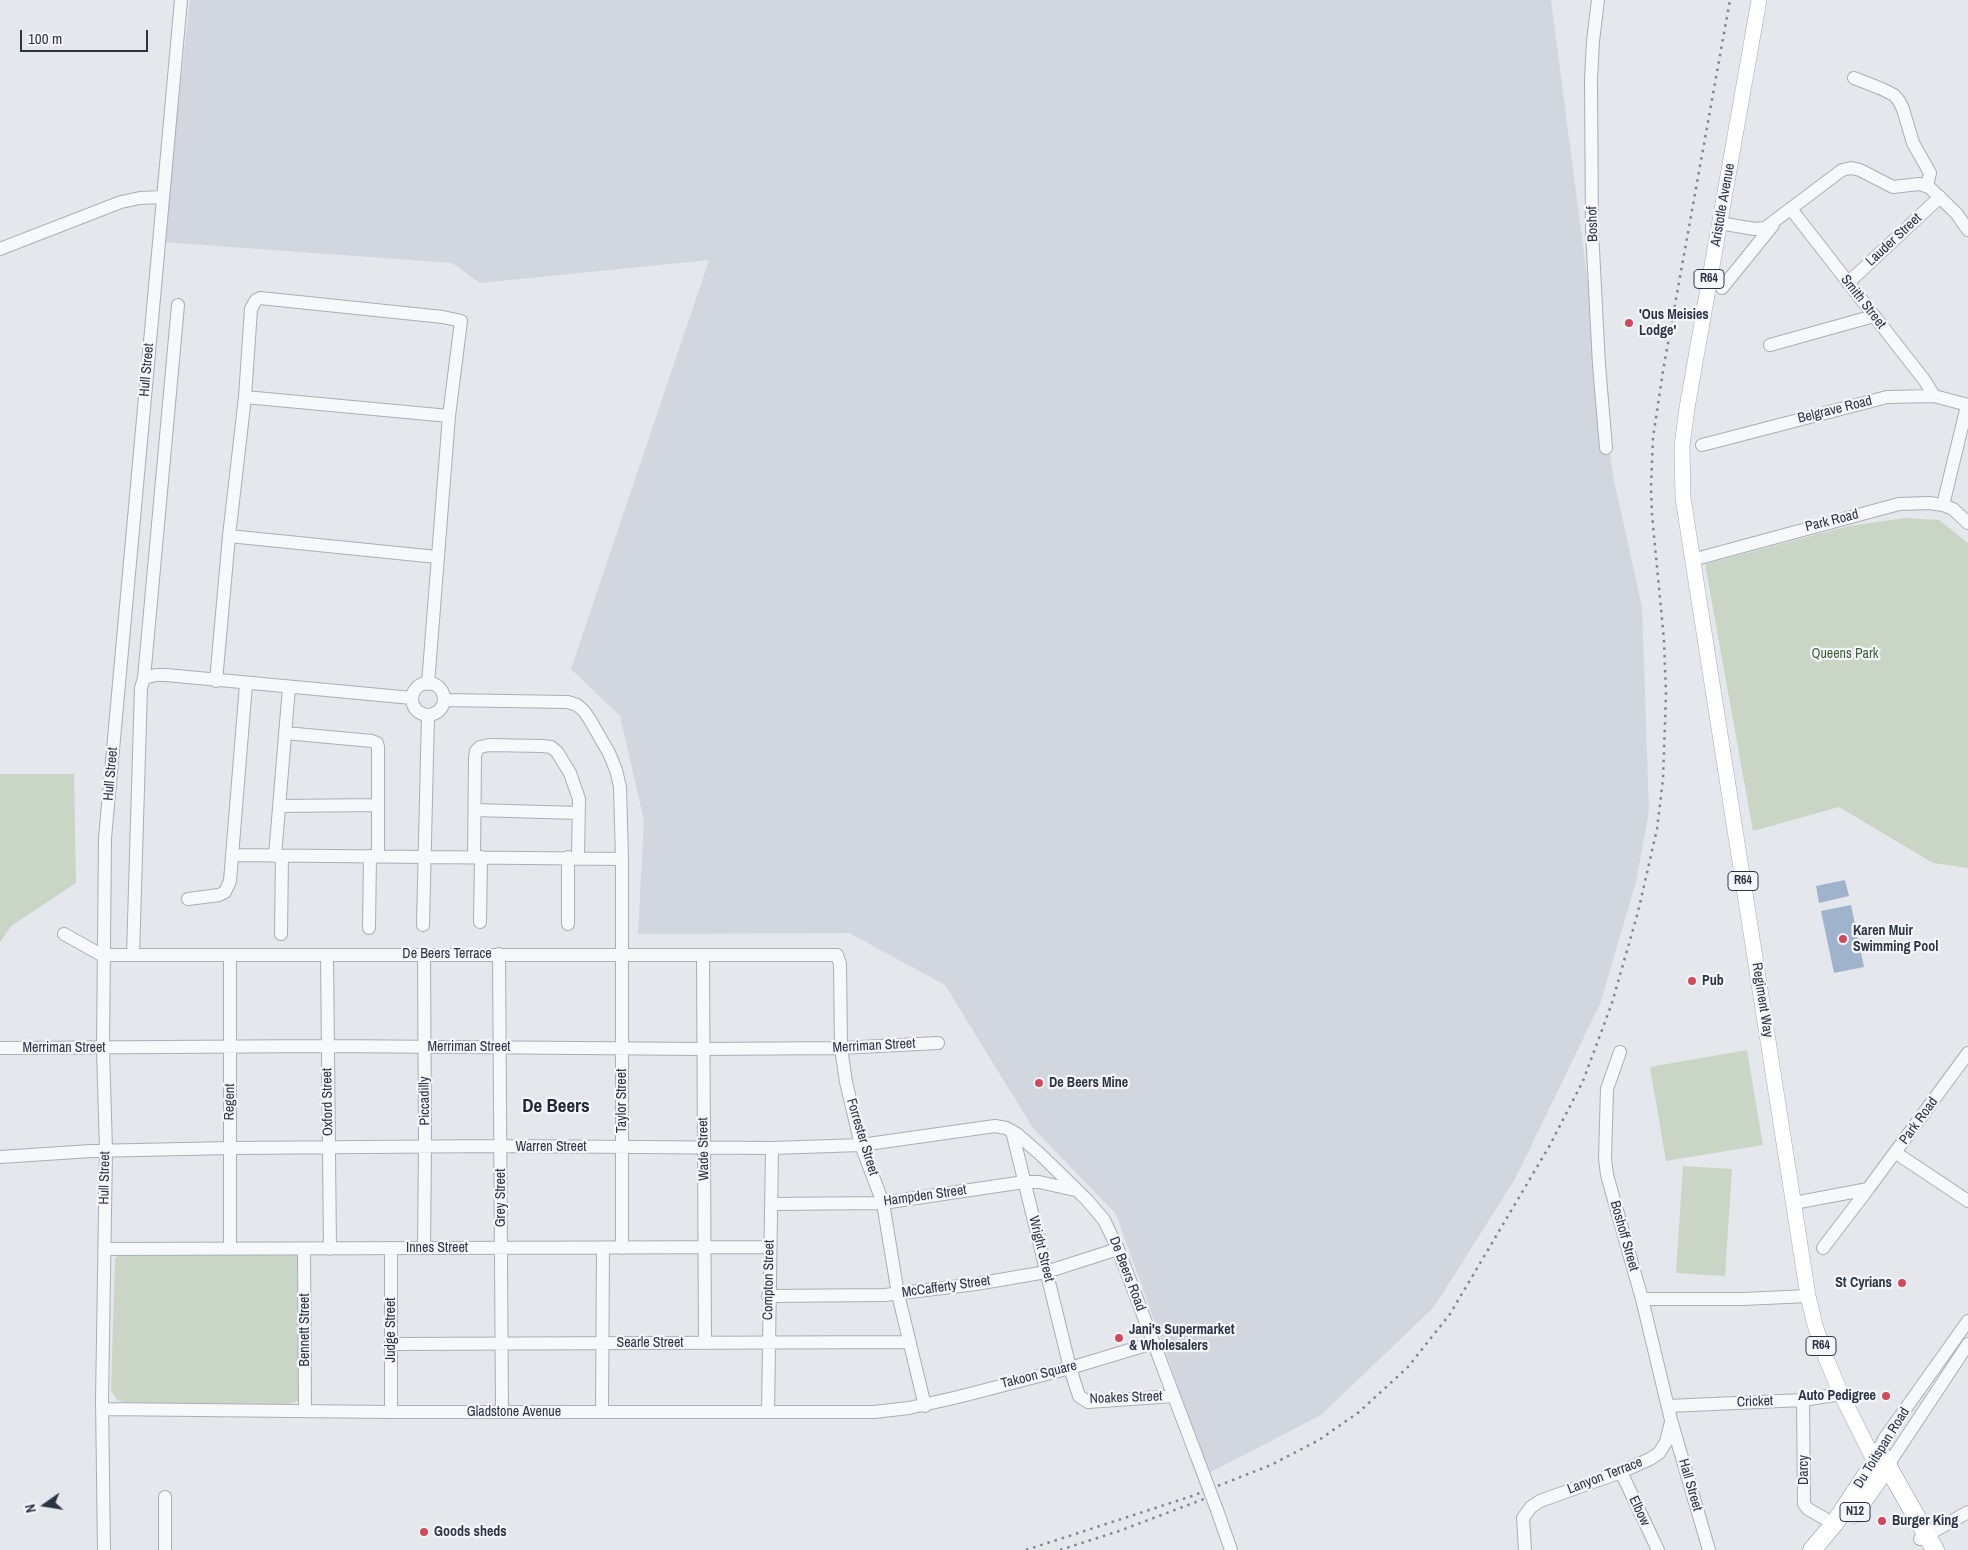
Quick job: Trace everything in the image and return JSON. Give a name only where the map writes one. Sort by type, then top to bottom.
[{"type":"highway","name":"Du Toitspan Road","points":[[1812,1550],[1881,1463]]},
{"type":"highway","name":"Du Toitspan Road","points":[[1828,1550],[1881,1463]]},
{"type":"highway","points":[[1881,1463],[1927,1544]]},
{"type":"main road","name":"Aristotle Avenue","points":[[1692,560],[1683,498],[1682,446],[1687,408],[1759,0]]},
{"type":"main road","name":"Regiment Way","points":[[1692,560],[1808,1296],[1821,1346],[1841,1394],[1861,1431],[1866,1447],[1881,1463]]},
{"type":"street","name":"Hull Street","points":[[104,1550],[102,1409],[106,1150],[103,1048],[105,838],[181,0]]},
{"type":"street","name":"Boshof","points":[[1598,0],[1591,73],[1592,230],[1599,365],[1606,448]]},
{"type":"street","points":[[1854,78],[1882,89],[1899,100],[1913,143],[1930,173],[1927,186]]},
{"type":"street","points":[[1720,223],[1760,229],[1776,221],[1828,180],[1847,168],[1860,170],[1893,187],[1919,184],[1927,186],[1956,213],[1968,230]]},
{"type":"street","points":[[0,249],[121,202],[140,198],[163,197]]},
{"type":"street","name":"Lauder Street","points":[[1848,284],[1940,197]]},
{"type":"street","name":"Smith Street","points":[[1791,209],[1925,381],[1934,396]]},
{"type":"street","points":[[1722,288],[1776,221]]},
{"type":"street","points":[[216,681],[229,536],[245,397],[251,309],[256,300],[268,298],[443,317],[461,321],[449,416],[428,684]]},
{"type":"street","name":"Hull Street","points":[[133,955],[142,688],[178,305]]},
{"type":"street","points":[[1770,345],[1874,316]]},
{"type":"street","name":"Belgrave Road","points":[[1702,445],[1874,400],[1899,396],[1934,396],[1968,405]]},
{"type":"street","points":[[245,397],[449,416]]},
{"type":"street","points":[[1968,405],[1943,505],[1953,509],[1968,523]]},
{"type":"street","name":"Park Road","points":[[1692,560],[1899,504],[1929,503],[1943,505]]},
{"type":"street","points":[[229,536],[437,556]]},
{"type":"street","points":[[144,678],[166,675],[246,684],[412,698]]},
{"type":"street","points":[[188,899],[214,897],[225,892],[230,880],[246,684]]},
{"type":"street","points":[[428,684],[438,687],[444,700],[440,709],[428,715],[422,714],[414,707],[412,698],[416,689],[428,684]]},
{"type":"street","points":[[281,934],[279,806],[289,687]]},
{"type":"street","name":"Taylor Street","points":[[444,700],[568,702],[577,705],[584,711],[609,753],[619,779],[622,859],[622,1248]]},
{"type":"street","points":[[423,925],[428,715]]},
{"type":"street","points":[[285,733],[375,742],[378,748],[378,805],[369,928]]},
{"type":"street","points":[[480,922],[475,810],[476,751],[480,747],[489,745],[542,746],[552,747],[557,752],[570,773],[579,799],[568,924]]},
{"type":"street","points":[[279,806],[378,805]]},
{"type":"street","points":[[475,810],[578,813]]},
{"type":"street","points":[[232,855],[622,859]]},
{"type":"street","points":[[64,934],[105,957]]},
{"type":"street","name":"De Beers Terrace","points":[[105,957],[110,955],[327,954],[837,955]]},
{"type":"street","name":"Oxford Street","points":[[327,954],[330,1248]]},
{"type":"street","name":"Piccadilly","points":[[424,954],[426,1146],[424,1248]]},
{"type":"street","name":"Grey Street","points":[[499,954],[502,1411]]},
{"type":"street","name":"Regent","points":[[230,955],[230,1249]]},
{"type":"street","name":"Wade Street","points":[[703,955],[705,1343]]},
{"type":"street","name":"Forrester Street","points":[[837,955],[840,964],[841,1048],[849,1099],[861,1145],[883,1203],[898,1294],[924,1406]]},
{"type":"street","name":"Merriman Street","points":[[0,1048],[327,1046],[703,1049],[841,1048],[938,1043]]},
{"type":"street","name":"Boshoff Street","points":[[1620,1052],[1607,1089],[1605,1158],[1607,1175],[1642,1299],[1672,1420]]},
{"type":"street","name":"Park Road","points":[[1824,1248],[1968,1052]]},
{"type":"street","name":"Warren Street","points":[[0,1157],[106,1150],[230,1148],[426,1146],[772,1148],[861,1145],[995,1126]]},
{"type":"street","name":"De Beers Road","points":[[995,1126],[1012,1131],[1041,1155],[1104,1220],[1118,1249],[1231,1550]]},
{"type":"street","name":"Wright Street","points":[[1012,1131],[1070,1368]]},
{"type":"street","name":"Compton Street","points":[[768,1412],[768,1296],[772,1148]]},
{"type":"street","points":[[1896,1152],[1968,1201]]},
{"type":"street","name":"Hampden Street","points":[[771,1204],[883,1203],[1024,1182],[1039,1182],[1077,1191]]},
{"type":"street","points":[[1794,1203],[1868,1189]]},
{"type":"street","points":[[1833,1196],[1842,1204],[1846,1216]]},
{"type":"street","name":"Innes Street","points":[[104,1249],[769,1247]]},
{"type":"street","name":"Judge Street","points":[[391,1248],[391,1412]]},
{"type":"street","points":[[602,1248],[602,1411]]},
{"type":"street","name":"Bennett Street","points":[[304,1249],[305,1411]]},
{"type":"street","name":"McCafferty Street","points":[[768,1296],[898,1294],[976,1284],[1046,1272],[1118,1249]]},
{"type":"street","points":[[1642,1299],[1743,1299],[1808,1296]]},
{"type":"street","name":"Du Toitspan Road","points":[[1881,1463],[1884,1439],[1968,1320]]},
{"type":"street","name":"Searle Street","points":[[391,1344],[909,1342]]},
{"type":"street","name":"Takoon Square","points":[[924,1406],[1070,1368],[1153,1343]]},
{"type":"street","name":"Du Toitspan Road","points":[[1881,1463],[1968,1344]]},
{"type":"street","name":"Noakes Street","points":[[1070,1368],[1079,1396],[1088,1402],[1174,1396]]},
{"type":"street","name":"Cricket","points":[[1668,1406],[1803,1400],[1841,1394]]},
{"type":"street","name":"Darcy","points":[[1803,1400],[1804,1504],[1808,1509],[1834,1524]]},
{"type":"street","name":"Gladstone Avenue","points":[[102,1409],[391,1412],[874,1412],[924,1406]]},
{"type":"street","name":"Lanyon Terrace","points":[[1525,1550],[1523,1518],[1527,1510],[1540,1501],[1621,1472],[1650,1459],[1658,1453],[1666,1442],[1672,1420]]},
{"type":"street","name":"Hall Street","points":[[1672,1420],[1709,1550]]},
{"type":"street","name":"Elbow","points":[[1621,1472],[1658,1550]]},
{"type":"street","points":[[165,1497],[165,1550]]},
{"type":"street","points":[[1927,1544],[1968,1512]]},
{"type":"shaded area","name":"De Beers Mine","points":[[190,0],[1551,0],[1613,476],[1642,607],[1649,811],[1636,882],[1600,1004],[1515,1179],[1434,1307],[1321,1415],[1209,1473],[1116,1214],[1033,1128],[945,985],[849,933],[638,934],[644,821],[620,716],[571,669],[709,260],[480,283],[452,263],[163,242]]},
{"type":"green space","name":"Queens Park","points":[[1905,518],[1939,520],[1968,543],[1968,868],[1933,863],[1839,807],[1753,831],[1705,564],[1849,526]]},
{"type":"green space","points":[[0,774],[74,774],[76,883],[11,926],[0,942]]},
{"type":"green space","points":[[1747,1050],[1763,1145],[1666,1161],[1650,1067]]},
{"type":"green space","points":[[1683,1166],[1732,1169],[1725,1276],[1676,1273]]},
{"type":"green space","points":[[119,1254],[297,1255],[300,1257],[301,1398],[288,1404],[126,1403],[117,1400],[111,1390],[115,1259]]},
{"type":"water","points":[[1845,880],[1849,896],[1819,903],[1816,886]]},
{"type":"water","name":"Karen Muir Swimming Pool","points":[[1851,905],[1864,967],[1834,973],[1821,911]]},
{"type":"railway","points":[[1026,1550],[1192,1496],[1271,1465],[1319,1440],[1359,1412],[1408,1367],[1450,1314],[1550,1145],[1583,1081],[1612,1003],[1638,912],[1657,829],[1663,779],[1666,694],[1664,640],[1652,515],[1653,438],[1663,371],[1730,0]]},
{"type":"railway","points":[[1060,1550],[1119,1531],[1204,1499]]},
{"type":"place","name":"'Ous Meisies Lodge'","points":[[1629,323]]},
{"type":"place","name":"Karen Muir Swimming Pool","points":[[1843,939]]},
{"type":"place","name":"Pub","points":[[1692,981]]},
{"type":"place","name":"De Beers Mine","points":[[1039,1083]]},
{"type":"place","name":"St Cyrians","points":[[1902,1283]]},
{"type":"place","name":"Jani's Supermarket & Wholesalers","points":[[1119,1338]]},
{"type":"place","name":"Auto Pedigree","points":[[1886,1396]]},
{"type":"place","name":"Burger King","points":[[1882,1521]]},
{"type":"place","name":"Goods sheds","points":[[424,1532]]},
{"type":"district","name":"De Beers","points":[[556,1107]]}]
